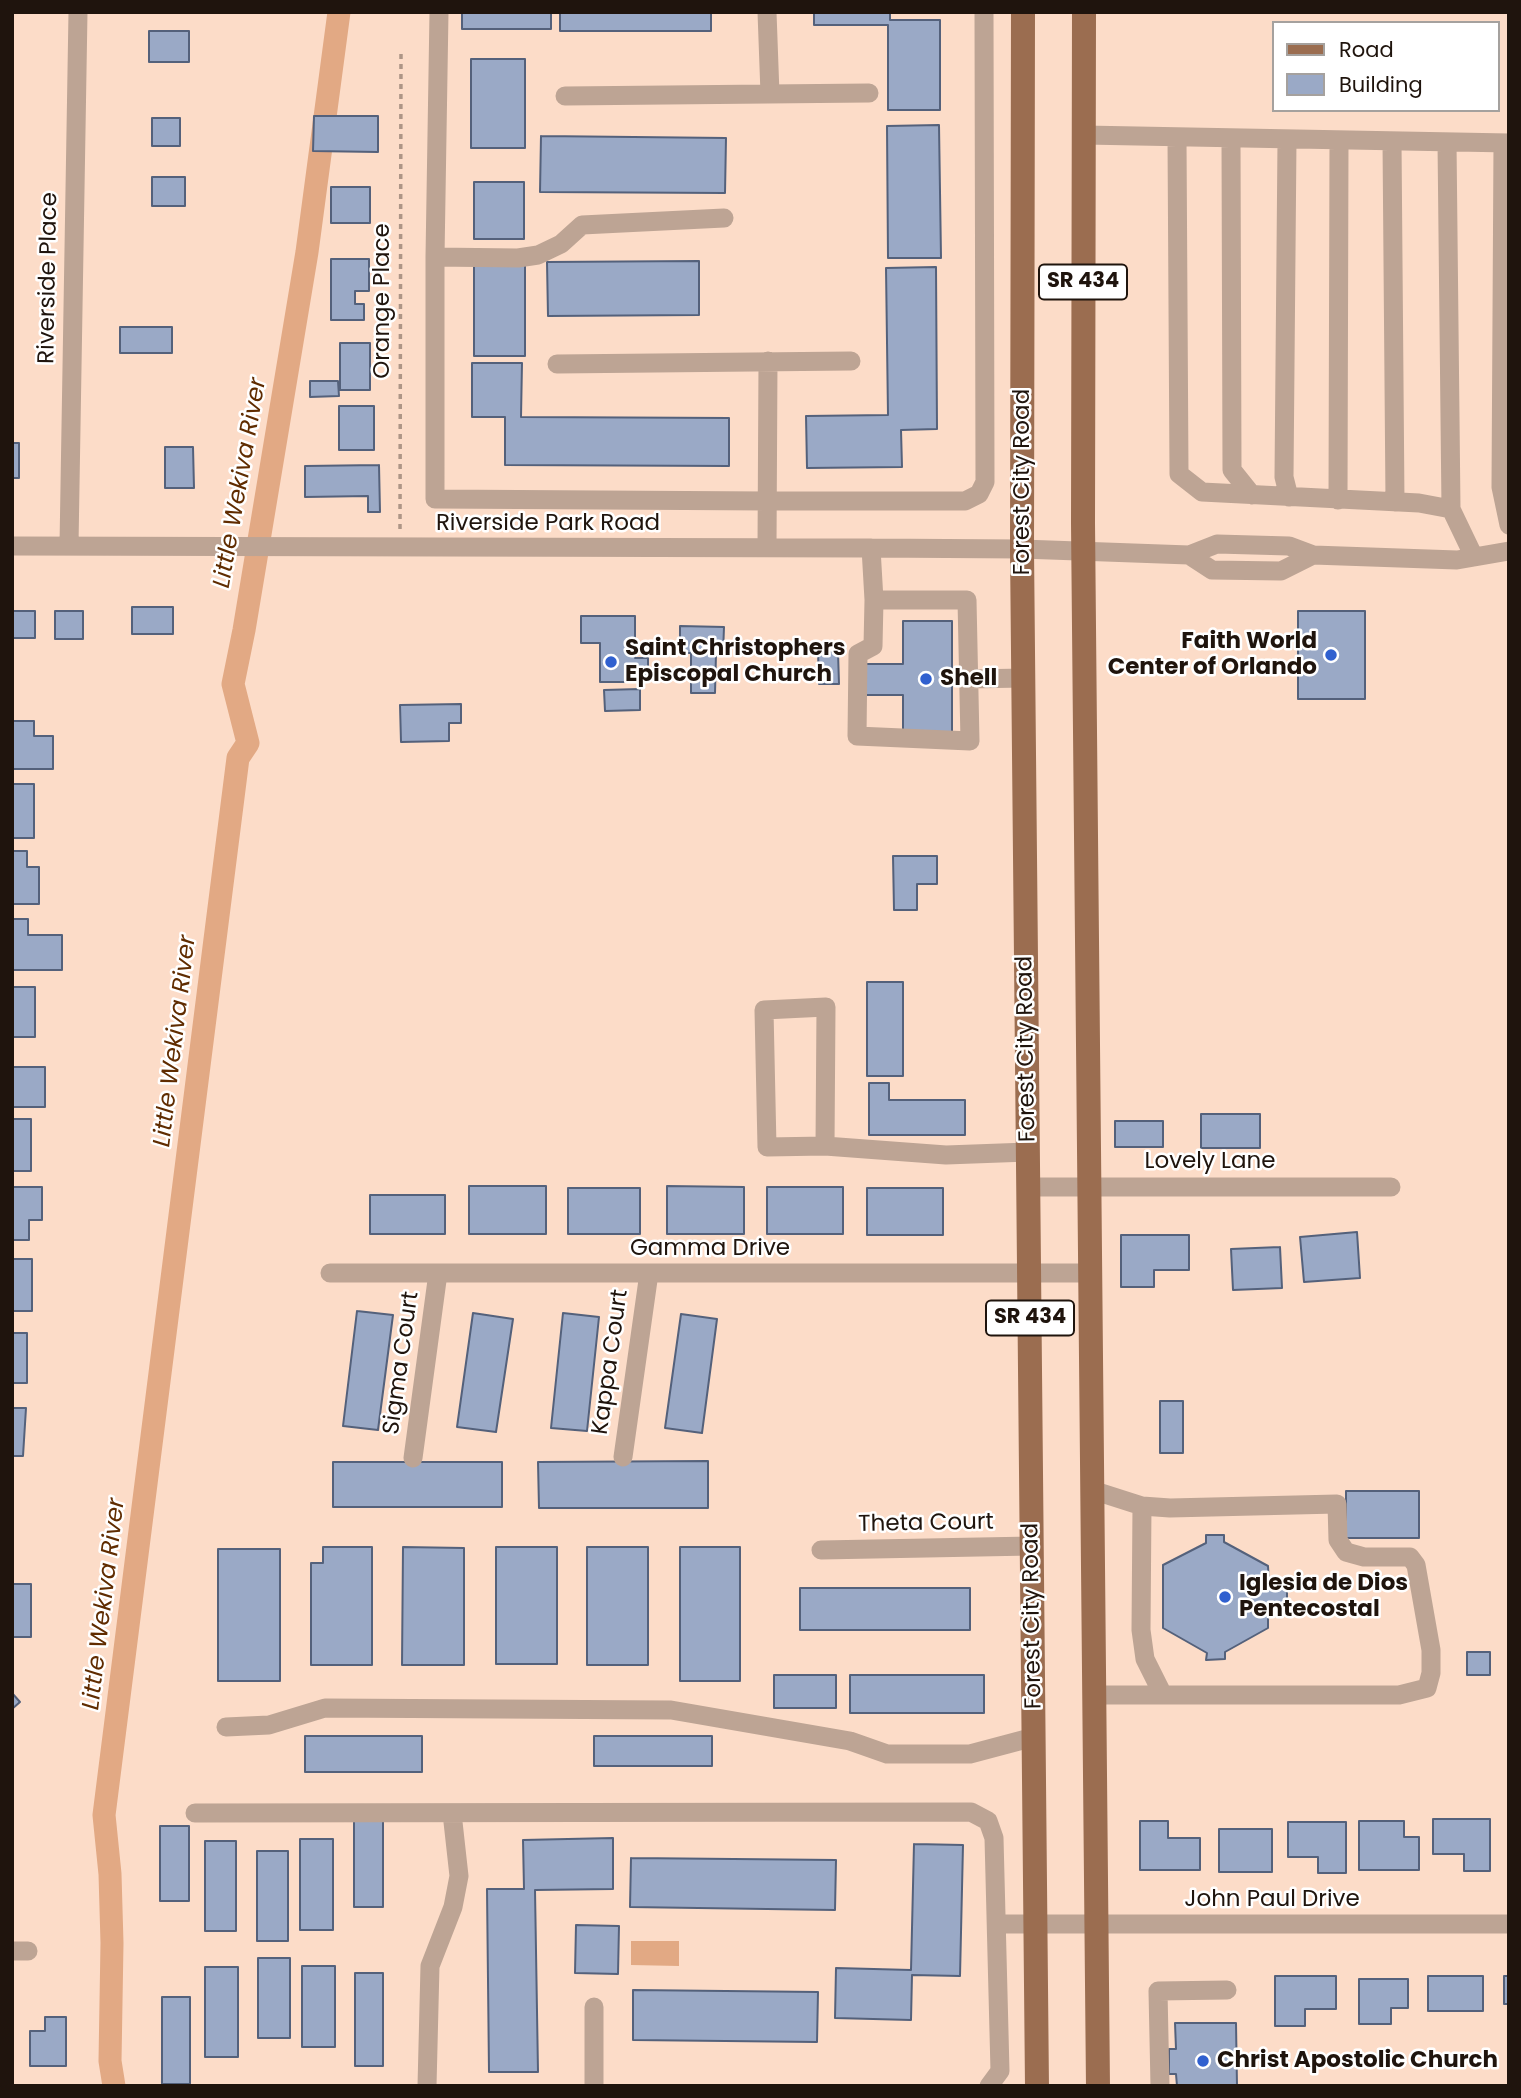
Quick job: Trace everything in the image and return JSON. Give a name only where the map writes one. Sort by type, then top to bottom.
[{"type":"main road","name":"Forest City Road","points":[[1023,12],[1022,549],[1037,2086]]},
{"type":"main road","name":"SR 434","points":[[1084,12],[1084,551],[1098,2086]]},
{"type":"street","name":"Riverside Place","points":[[69,545],[78,12]]},
{"type":"street","points":[[439,12],[435,499],[768,501],[965,501],[979,494],[985,482],[984,12]]},
{"type":"street","points":[[767,12],[770,94]]},
{"type":"street","points":[[565,96],[869,93]]},
{"type":"street","points":[[1084,135],[1506,143],[1500,487],[1509,525]]},
{"type":"street","points":[[1177,138],[1180,474],[1202,492],[1419,503],[1451,509]]},
{"type":"street","points":[[1231,139],[1232,470],[1252,495]]},
{"type":"street","points":[[1287,140],[1284,477],[1289,497]]},
{"type":"street","points":[[1338,500],[1339,140]]},
{"type":"street","points":[[1392,141],[1395,502]]},
{"type":"street","points":[[1447,142],[1451,509],[1475,557],[1509,551]]},
{"type":"street","points":[[435,257],[517,258],[538,255],[561,244],[582,225],[724,218]]},
{"type":"street","points":[[768,361],[768,547]]},
{"type":"street","points":[[557,363],[851,361]]},
{"type":"street","name":"Riverside Park Road","points":[[12,546],[400,549],[768,547],[1022,549],[1189,555],[1217,544],[1289,546],[1313,555],[1457,560],[1475,557]]},
{"type":"street","points":[[871,548],[873,646],[859,654],[857,736],[970,741],[967,600],[874,600]]},
{"type":"street","points":[[968,679],[1025,678]]},
{"type":"street","points":[[825,1146],[826,1007],[764,1010],[766,1147],[825,1146],[946,1155],[1028,1152]]},
{"type":"street","name":"Lovely Lane","points":[[1028,1187],[1391,1187]]},
{"type":"street","name":"Gamma Drive","points":[[330,1273],[1090,1273]]},
{"type":"street","name":"Sigma Court","points":[[413,1458],[438,1273]]},
{"type":"street","name":"Kappa Court","points":[[623,1457],[649,1273]]},
{"type":"street","points":[[1093,1490],[1142,1506],[1170,1508],[1337,1504],[1338,1540],[1346,1552],[1364,1557],[1410,1557],[1416,1565],[1431,1650],[1431,1673],[1427,1688],[1398,1695],[1094,1695]]},
{"type":"street","points":[[1142,1506],[1141,1630],[1145,1659],[1163,1695]]},
{"type":"street","name":"Theta Court","points":[[821,1550],[1032,1546]]},
{"type":"street","points":[[226,1727],[269,1725],[326,1708],[671,1710],[850,1741],[887,1754],[970,1754],[1034,1737]]},
{"type":"street","points":[[195,1813],[971,1812],[988,1821],[995,1838],[1000,2071],[989,2086]]},
{"type":"street","points":[[427,2086],[430,1966],[453,1907],[459,1877],[452,1813]]},
{"type":"street","name":"John Paul Drive","points":[[997,1924],[1509,1924]]},
{"type":"street","points":[[1160,2086],[1158,1991],[1227,1990]]},
{"type":"street","points":[[593,2007],[594,2086]]},
{"type":"path","name":"Orange Place","points":[[400,549],[401,53]]},
{"type":"shaded area","points":[[631,1941],[679,1941],[679,1966],[631,1965]]},
{"type":"building","points":[[462,12],[551,12],[551,29],[462,29]]},
{"type":"building","points":[[560,12],[711,12],[711,31],[560,31]]},
{"type":"building","points":[[814,12],[890,12],[890,20],[940,20],[940,110],[888,110],[888,25],[814,25]]},
{"type":"building","points":[[149,31],[189,31],[189,62],[149,62]]},
{"type":"building","points":[[471,59],[525,59],[525,148],[471,148]]},
{"type":"building","points":[[314,116],[378,116],[378,152],[313,151]]},
{"type":"building","points":[[152,118],[180,118],[180,146],[152,146]]},
{"type":"building","points":[[939,125],[941,258],[888,258],[887,126]]},
{"type":"building","points":[[541,136],[726,138],[725,193],[540,192]]},
{"type":"building","points":[[152,177],[185,177],[185,206],[152,206]]},
{"type":"building","points":[[474,182],[524,182],[524,239],[474,239]]},
{"type":"building","points":[[331,187],[370,187],[370,223],[331,223]]},
{"type":"building","points":[[331,259],[369,259],[369,291],[355,291],[355,304],[364,304],[364,320],[331,320]]},
{"type":"building","points":[[699,261],[699,315],[548,316],[547,262]]},
{"type":"building","points":[[474,265],[525,265],[525,356],[474,356]]},
{"type":"building","points":[[936,267],[937,429],[901,430],[902,467],[807,468],[806,416],[888,415],[886,268]]},
{"type":"building","points":[[120,327],[172,327],[172,353],[120,353]]},
{"type":"building","points":[[340,343],[370,343],[370,390],[340,390]]},
{"type":"building","points":[[472,363],[522,363],[521,417],[729,418],[729,466],[505,465],[505,417],[472,417]]},
{"type":"building","points":[[310,381],[338,381],[339,396],[310,397]]},
{"type":"building","points":[[339,406],[374,406],[374,450],[339,450]]},
{"type":"building","points":[[12,443],[19,443],[19,478],[12,478]]},
{"type":"building","points":[[165,447],[193,447],[194,488],[165,488]]},
{"type":"building","points":[[379,465],[380,512],[368,512],[368,496],[305,497],[305,466]]},
{"type":"building","points":[[132,607],[173,607],[173,634],[132,634]]},
{"type":"building","points":[[12,611],[35,611],[35,638],[12,638]]},
{"type":"building","points":[[55,611],[83,611],[83,639],[55,639]]},
{"type":"building","name":"Faith World Center of Orlando","points":[[1298,611],[1365,611],[1365,699],[1298,699]]},
{"type":"building","points":[[581,616],[635,616],[635,658],[648,658],[648,682],[600,682],[600,643],[581,643]]},
{"type":"building","points":[[903,621],[952,621],[952,734],[903,734],[903,695],[866,695],[866,664],[903,664]]},
{"type":"building","points":[[680,626],[724,627],[723,654],[716,654],[715,693],[691,693],[691,653],[680,653]]},
{"type":"building","points":[[818,652],[838,652],[839,684],[819,684]]},
{"type":"building","points":[[640,689],[640,710],[605,711],[604,690]]},
{"type":"building","points":[[461,704],[461,723],[449,723],[449,741],[401,742],[400,705]]},
{"type":"building","points":[[12,721],[34,721],[34,736],[53,736],[53,769],[12,769]]},
{"type":"building","points":[[12,784],[34,784],[34,838],[12,838]]},
{"type":"building","points":[[12,851],[27,851],[27,867],[39,867],[39,904],[12,904]]},
{"type":"building","points":[[893,856],[937,856],[937,884],[917,884],[917,910],[894,910]]},
{"type":"building","points":[[12,919],[28,919],[28,935],[62,935],[62,970],[12,970]]},
{"type":"building","points":[[867,982],[903,982],[903,1076],[867,1076]]},
{"type":"building","points":[[12,987],[35,987],[35,1037],[12,1037]]},
{"type":"building","points":[[12,1067],[45,1067],[45,1107],[12,1107]]},
{"type":"building","points":[[869,1083],[889,1083],[889,1100],[965,1100],[965,1135],[869,1135]]},
{"type":"building","points":[[1201,1114],[1260,1114],[1260,1148],[1201,1148]]},
{"type":"building","points":[[12,1119],[31,1119],[31,1171],[12,1171]]},
{"type":"building","points":[[1115,1121],[1163,1121],[1163,1147],[1115,1147]]},
{"type":"building","points":[[469,1186],[546,1186],[546,1234],[469,1234]]},
{"type":"building","points":[[667,1186],[744,1187],[744,1234],[667,1234]]},
{"type":"building","points":[[12,1187],[42,1187],[42,1220],[29,1220],[29,1240],[12,1240]]},
{"type":"building","points":[[767,1187],[843,1187],[843,1234],[767,1234]]},
{"type":"building","points":[[568,1188],[640,1188],[640,1234],[568,1234]]},
{"type":"building","points":[[867,1188],[943,1188],[943,1235],[867,1235]]},
{"type":"building","points":[[370,1195],[445,1195],[445,1234],[370,1234]]},
{"type":"building","points":[[1357,1232],[1360,1278],[1304,1282],[1300,1237]]},
{"type":"building","points":[[1121,1235],[1189,1235],[1189,1270],[1154,1270],[1154,1287],[1121,1287]]},
{"type":"building","points":[[1280,1247],[1282,1288],[1233,1290],[1231,1249]]},
{"type":"building","points":[[12,1259],[32,1259],[32,1311],[12,1311]]},
{"type":"building","points":[[357,1311],[393,1315],[378,1430],[343,1426]]},
{"type":"building","points":[[473,1313],[513,1319],[496,1432],[457,1427]]},
{"type":"building","points":[[563,1313],[599,1317],[587,1431],[551,1428]]},
{"type":"building","points":[[681,1314],[717,1319],[702,1433],[665,1428]]},
{"type":"building","points":[[12,1333],[27,1333],[27,1383],[12,1383]]},
{"type":"building","points":[[1160,1401],[1183,1401],[1183,1453],[1160,1453]]},
{"type":"building","points":[[12,1408],[26,1408],[23,1456],[12,1456]]},
{"type":"building","points":[[708,1461],[708,1508],[539,1508],[538,1462]]},
{"type":"building","points":[[333,1462],[502,1462],[502,1507],[333,1507]]},
{"type":"building","points":[[1346,1491],[1419,1491],[1419,1538],[1346,1538]]},
{"type":"building","name":"Iglesia de Dios Pentecostal","points":[[1206,1535],[1224,1535],[1224,1542],[1268,1566],[1269,1585],[1287,1585],[1287,1609],[1268,1610],[1268,1628],[1225,1652],[1225,1659],[1206,1660],[1207,1653],[1163,1628],[1163,1565],[1206,1543]]},
{"type":"building","points":[[323,1547],[372,1547],[372,1665],[311,1665],[311,1563],[323,1563]]},
{"type":"building","points":[[403,1547],[464,1548],[464,1665],[402,1665]]},
{"type":"building","points":[[496,1547],[557,1547],[557,1664],[496,1664]]},
{"type":"building","points":[[587,1547],[648,1547],[648,1665],[587,1665]]},
{"type":"building","points":[[680,1547],[740,1547],[740,1681],[680,1681]]},
{"type":"building","points":[[218,1549],[280,1549],[280,1681],[218,1681]]},
{"type":"building","points":[[12,1584],[31,1584],[31,1637],[12,1637]]},
{"type":"building","points":[[800,1588],[970,1588],[970,1630],[800,1630]]},
{"type":"building","points":[[1467,1652],[1490,1652],[1490,1675],[1467,1675]]},
{"type":"building","points":[[774,1675],[836,1675],[836,1708],[774,1708]]},
{"type":"building","points":[[850,1675],[984,1675],[984,1713],[850,1713]]},
{"type":"building","points":[[12,1693],[20,1702],[12,1709]]},
{"type":"building","points":[[305,1736],[422,1736],[422,1772],[305,1772]]},
{"type":"building","points":[[594,1736],[712,1736],[712,1766],[594,1766]]},
{"type":"building","points":[[1433,1819],[1490,1819],[1490,1871],[1464,1871],[1464,1854],[1433,1854]]},
{"type":"building","points":[[354,1820],[383,1820],[383,1907],[354,1907]]},
{"type":"building","points":[[1140,1821],[1168,1821],[1168,1838],[1200,1838],[1200,1870],[1140,1870]]},
{"type":"building","points":[[1359,1821],[1404,1821],[1404,1837],[1419,1837],[1419,1870],[1359,1870]]},
{"type":"building","points":[[1288,1822],[1346,1822],[1346,1873],[1318,1873],[1318,1857],[1288,1857]]},
{"type":"building","points":[[160,1826],[189,1826],[189,1901],[160,1901]]},
{"type":"building","points":[[1219,1829],[1272,1829],[1272,1872],[1219,1872]]},
{"type":"building","points":[[613,1838],[613,1889],[535,1890],[538,2072],[489,2072],[487,1889],[524,1889],[523,1840]]},
{"type":"building","points":[[300,1839],[333,1839],[333,1930],[300,1930]]},
{"type":"building","points":[[205,1841],[236,1841],[236,1931],[205,1931]]},
{"type":"building","points":[[914,1844],[963,1845],[960,1976],[912,1975],[911,2020],[835,2018],[836,1968],[911,1970]]},
{"type":"building","points":[[257,1851],[288,1851],[288,1941],[257,1941]]},
{"type":"building","points":[[631,1858],[836,1860],[835,1910],[630,1907]]},
{"type":"building","points":[[576,1925],[619,1926],[618,1974],[575,1973]]},
{"type":"building","points":[[258,1958],[290,1958],[290,2038],[258,2038]]},
{"type":"building","points":[[302,1966],[335,1966],[335,2047],[302,2047]]},
{"type":"building","points":[[205,1967],[238,1967],[238,2057],[205,2057]]},
{"type":"building","points":[[355,1973],[383,1973],[383,2066],[355,2066]]},
{"type":"building","points":[[1275,1976],[1336,1976],[1336,2009],[1305,2009],[1305,2026],[1275,2026]]},
{"type":"building","points":[[1428,1976],[1483,1976],[1483,2011],[1428,2011]]},
{"type":"building","points":[[1504,1976],[1509,1976],[1509,2004],[1504,2004]]},
{"type":"building","points":[[1359,1979],[1408,1979],[1408,2008],[1391,2008],[1391,2024],[1359,2024]]},
{"type":"building","points":[[633,1990],[818,1992],[817,2042],[633,2040]]},
{"type":"building","points":[[162,1997],[190,1997],[190,2084],[162,2084]]},
{"type":"building","points":[[45,2017],[66,2017],[66,2066],[30,2066],[30,2031],[45,2031]]},
{"type":"building","name":"Christ Apostolic Church","points":[[1175,2023],[1236,2023],[1237,2086],[1177,2086],[1176,2074],[1169,2074],[1169,2049],[1176,2049]]},
{"type":"waterway","name":"Little Wekiva River","points":[[114,2086],[110,2061],[110,1874],[104,1815],[238,758],[248,743],[233,684],[307,252],[339,12]]},
{"type":"place","name":"Faith World Center of Orlando","points":[[1331,655]]},
{"type":"place","name":"Saint Christophers Episcopal Church","points":[[611,662]]},
{"type":"place","name":"Shell","points":[[926,679]]},
{"type":"place","name":"Iglesia de Dios Pentecostal","points":[[1225,1597]]},
{"type":"place","name":"Christ Apostolic Church","points":[[1203,2061]]}]
